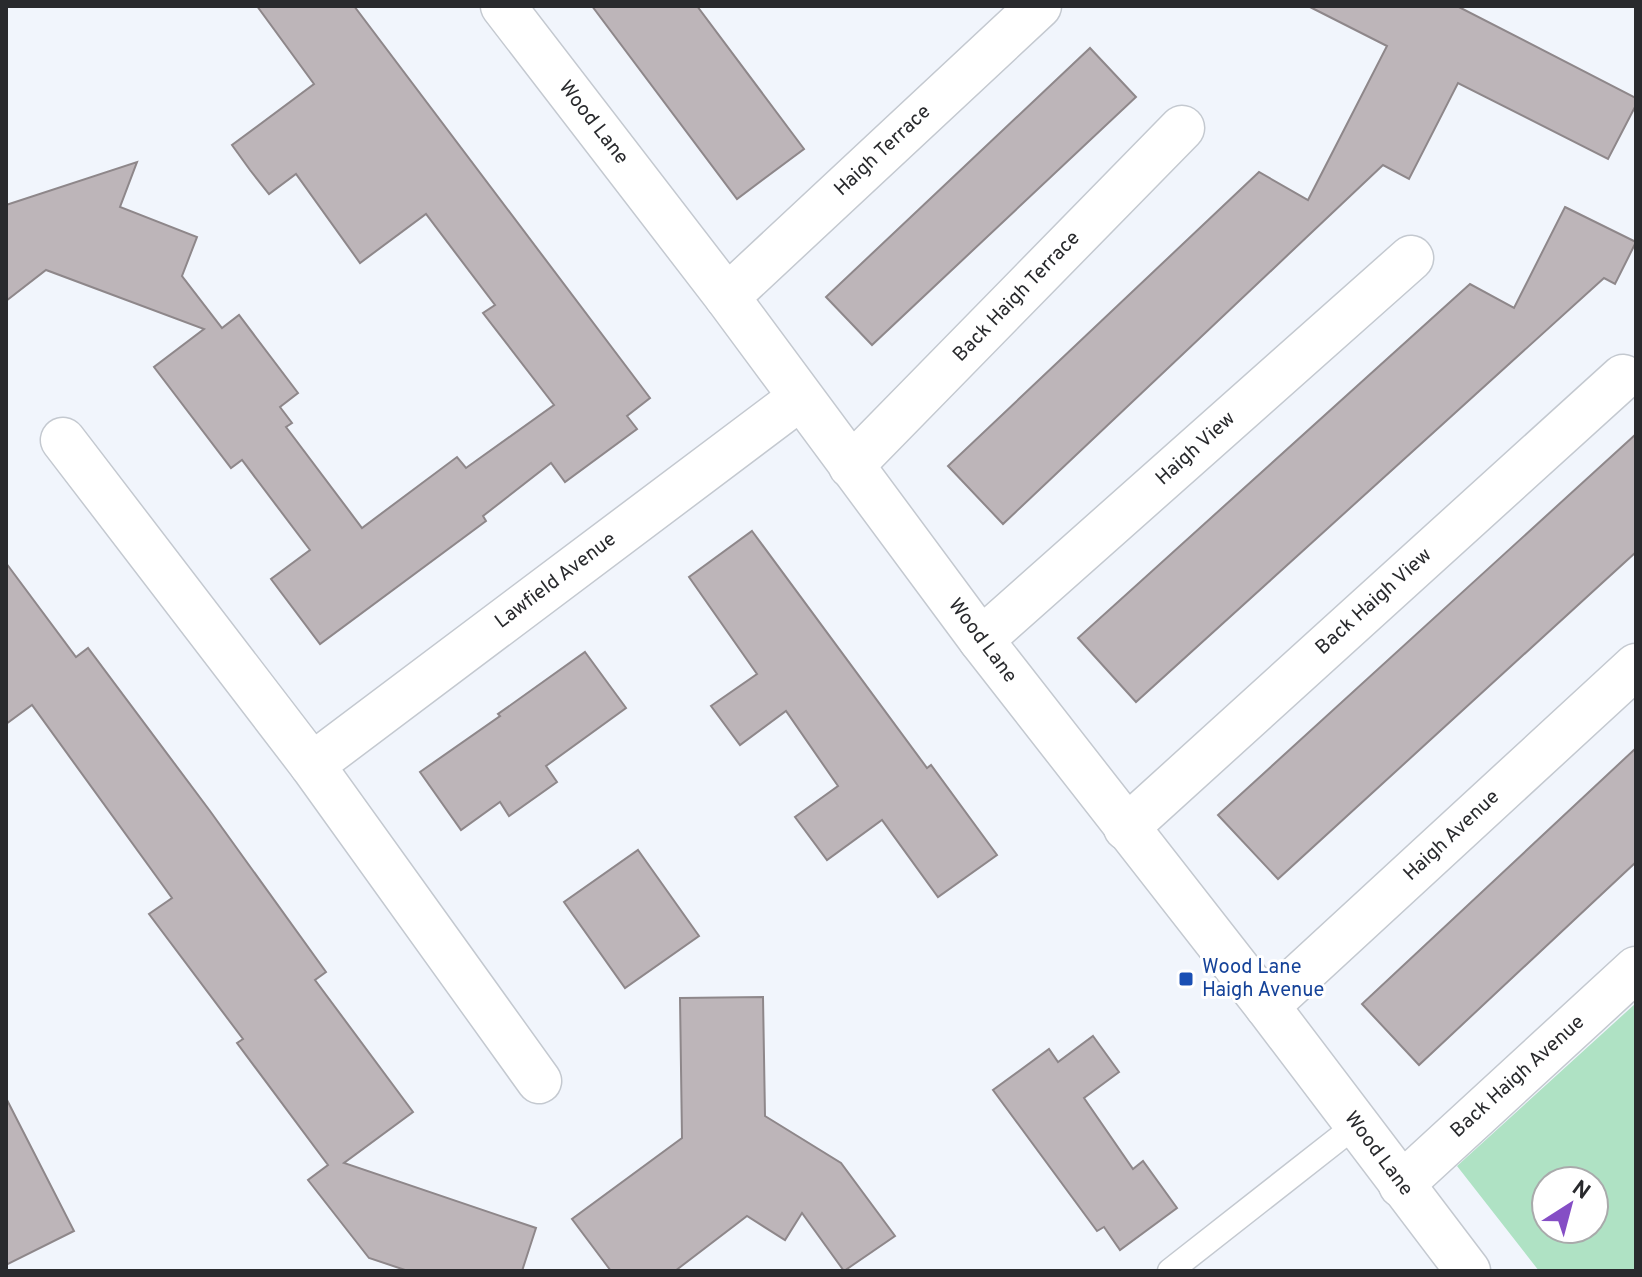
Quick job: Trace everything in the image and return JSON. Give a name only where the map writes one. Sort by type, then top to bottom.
[{"type":"street","name":"Wood Lane","points":[[503,6],[727,297],[981,640],[1267,1006],[1468,1271]]},
{"type":"street","name":"Haigh Terrace","points":[[727,297],[1039,6]]},
{"type":"street","name":"Back Haigh Terrace","points":[[851,466],[1182,128]]},
{"type":"street","name":"Haigh View","points":[[981,640],[1411,258]]},
{"type":"street","name":"Back Haigh View","points":[[1126,828],[1623,377]]},
{"type":"street","name":"Lawfield Avenue","points":[[312,765],[800,398]]},
{"type":"street","points":[[63,440],[312,765],[539,1081]]},
{"type":"street","name":"Haigh Avenue","points":[[1267,1006],[1636,666]]},
{"type":"street","name":"Back Haigh Avenue","points":[[1401,1185],[1636,969]]},
{"type":"lane","points":[[1170,1271],[1356,1125]]},
{"type":"green space","points":[[1636,1003],[1636,1271],[1539,1271],[1457,1166]]},
{"type":"building","points":[[257,6],[354,6],[650,398],[627,416],[637,429],[565,482],[551,463],[483,516],[486,521],[320,644],[271,579],[310,550],[242,460],[231,468],[154,367],[204,329],[46,270],[6,301],[6,205],[137,162],[120,207],[197,237],[182,276],[222,328],[239,315],[298,393],[280,407],[292,423],[286,427],[362,528],[457,457],[466,468],[554,405],[483,313],[495,305],[426,214],[360,263],[296,174],[269,194],[250,170],[232,145],[314,84]]},
{"type":"building","points":[[592,6],[697,6],[804,149],[737,199]]},
{"type":"building","points":[[1308,6],[1457,6],[1636,98],[1636,105],[1608,159],[1458,83],[1409,179],[1383,165],[1003,524],[948,466],[1259,172],[1308,200],[1387,46]]},
{"type":"building","points":[[1090,48],[1136,97],[872,345],[826,297]]},
{"type":"building","points":[[1565,207],[1636,242],[1615,284],[1604,278],[1136,702],[1078,638],[1470,284],[1514,308]]},
{"type":"building","points":[[1636,434],[1636,552],[1278,879],[1218,815]]},
{"type":"building","points":[[752,531],[927,768],[931,765],[997,855],[938,897],[882,820],[827,860],[795,817],[838,786],[786,711],[740,745],[711,706],[757,674],[689,577]]},
{"type":"building","points":[[6,563],[76,657],[88,648],[210,811],[326,972],[315,980],[413,1112],[344,1163],[536,1228],[522,1271],[408,1271],[369,1258],[308,1180],[328,1165],[237,1043],[243,1039],[149,914],[172,898],[32,705],[6,724]]},
{"type":"building","points":[[585,652],[626,708],[546,766],[557,782],[509,816],[500,802],[461,830],[420,772]]},
{"type":"building","points":[[1636,748],[1636,862],[1419,1065],[1362,1004]]},
{"type":"building","points":[[638,850],[699,936],[625,988],[564,902]]},
{"type":"building","points":[[763,997],[765,1116],[841,1163],[895,1236],[844,1271],[802,1213],[785,1240],[747,1216],[675,1271],[611,1271],[572,1219],[682,1138],[680,998]]},
{"type":"building","points":[[1093,1036],[1119,1072],[1084,1098],[1133,1169],[1143,1161],[1177,1208],[1120,1250],[1104,1227],[1097,1231],[993,1090],[1049,1049],[1058,1062]]},
{"type":"building","points":[[6,1098],[74,1231],[6,1265]]},
{"type":"place","name":"Wood Lane Haigh Avenue","points":[[1186,979]]}]
